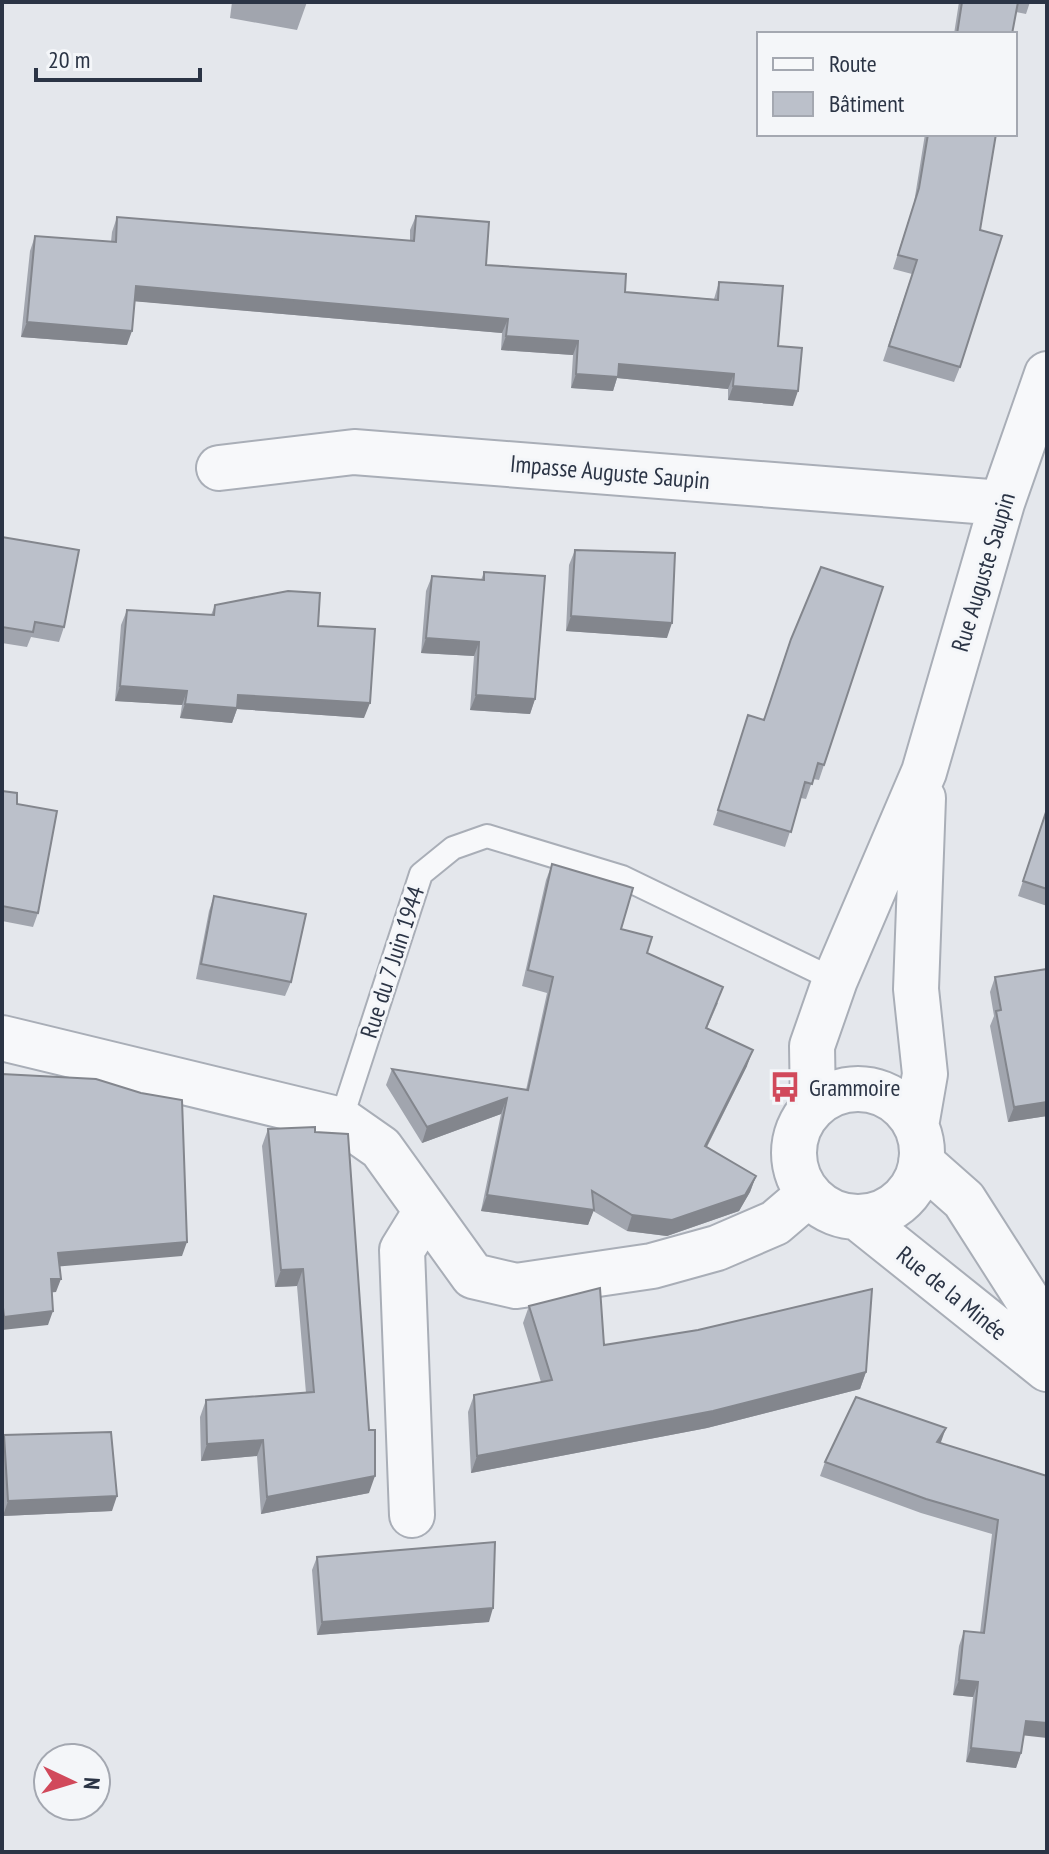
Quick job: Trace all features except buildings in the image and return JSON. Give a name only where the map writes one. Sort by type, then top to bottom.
[{"type":"street","name":"Rue Auguste Saupin","points":[[813,1106],[812,1046],[835,980],[924,772],[1002,503],[1047,374]]},
{"type":"street","name":"Impasse Auguste Saupin","points":[[219,468],[354,452],[1002,503]]},
{"type":"street","name":"Rue Auguste Saupin","points":[[919,1144],[925,1074],[916,989],[924,772]]},
{"type":"street","points":[[2,1038],[341,1120],[381,1148],[473,1276],[516,1286],[652,1266],[717,1248],[775,1223],[809,1194]]},
{"type":"street","points":[[850,1089],[870,1090],[889,1097],[905,1109],[919,1144],[916,1179],[892,1207],[857,1217],[838,1215],[809,1194],[799,1179],[794,1160],[801,1122],[813,1106],[830,1095],[850,1089]]},
{"type":"street","name":"Rue de la Minée","points":[[919,1144],[964,1200],[1047,1330]]},
{"type":"street","points":[[412,1515],[402,1250],[426,1211]]},
{"type":"street","name":"Rue de la Minée","points":[[857,1217],[1047,1369]]},
{"type":"lane","name":"Rue du 7 Juin 1944","points":[[341,1120],[421,874],[453,848],[487,836],[622,877],[835,980]]},
{"type":"place","name":"Grammoire","points":[[785,1087]]}]
